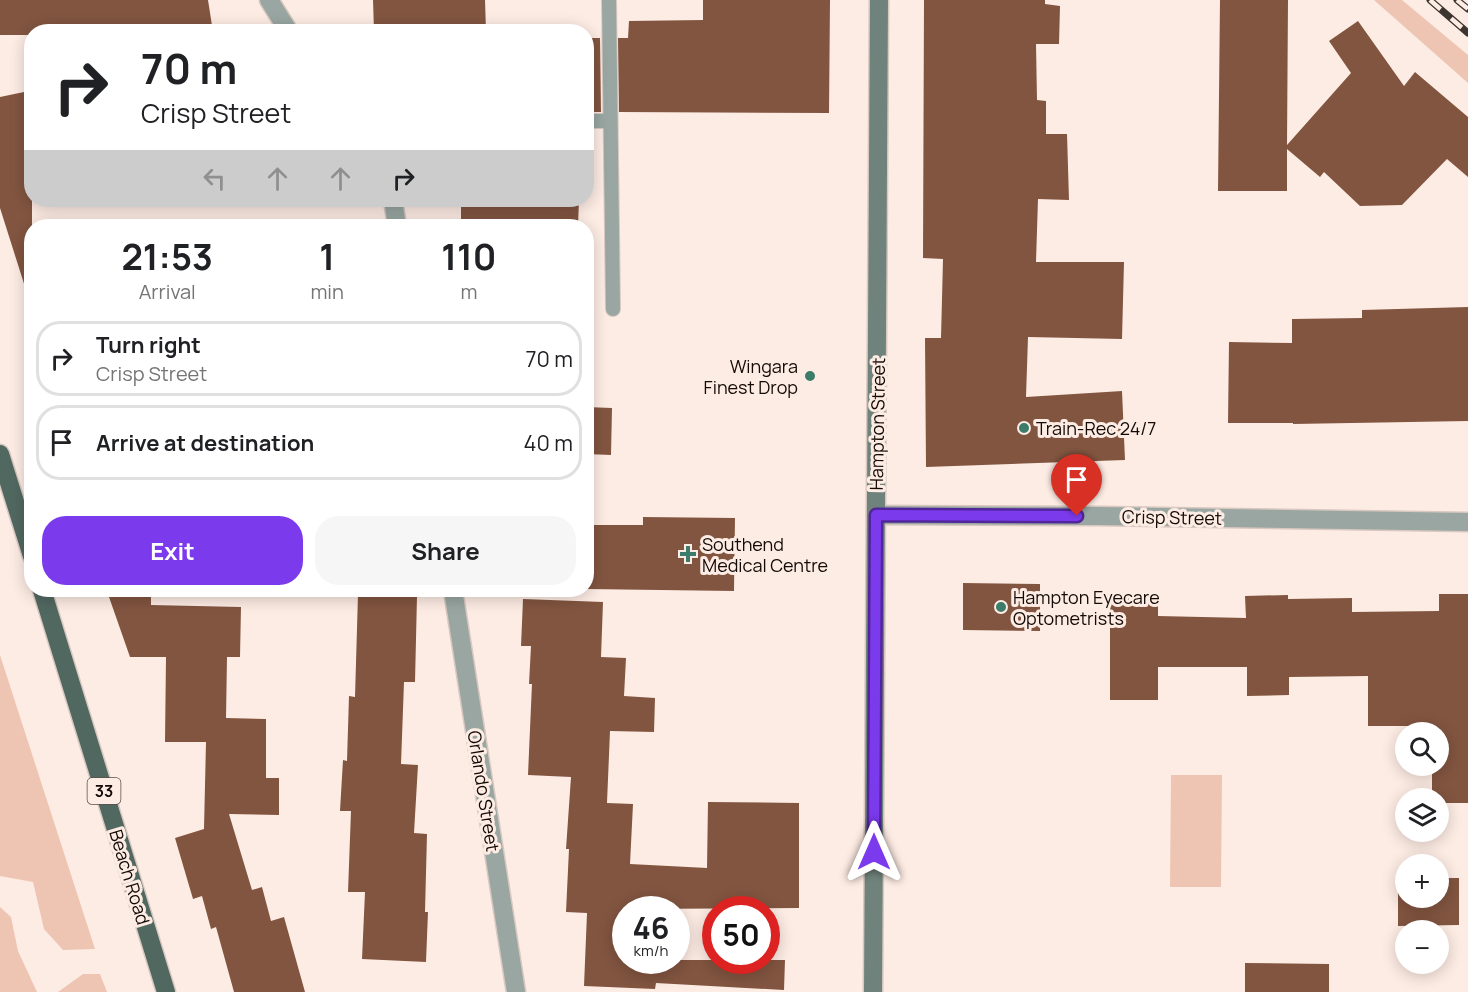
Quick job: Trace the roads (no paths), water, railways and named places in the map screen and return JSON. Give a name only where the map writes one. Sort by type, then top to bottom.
[{"type":"main road","name":"Hampton Street","points":[[873,992],[879,0]]},
{"type":"main road","points":[[0,454],[24,530]]},
{"type":"main road","name":"Beach Road","points":[[44,597],[165,992]]},
{"type":"street","points":[[269,0],[284,24]]},
{"type":"street","name":"Crisp Street","points":[[876,515],[1468,522]]},
{"type":"street","name":"Orlando Street","points":[[454,597],[516,992]]},
{"type":"lane","points":[[609,0],[613,309]]},
{"type":"lane","points":[[594,121],[610,121]]},
{"type":"railway","points":[[1430,0],[1468,33]]},
{"type":"railway","points":[[1457,0],[1468,9]]},
{"type":"place","name":"Wingara Finest Drop","points":[[810,376]]},
{"type":"place","name":"Train-Rec 24/7","points":[[1024,428]]},
{"type":"place","name":"Southend Medical Centre","points":[[688,554]]},
{"type":"place","name":"Hampton Eyecare Optometrists","points":[[1001,607]]}]
